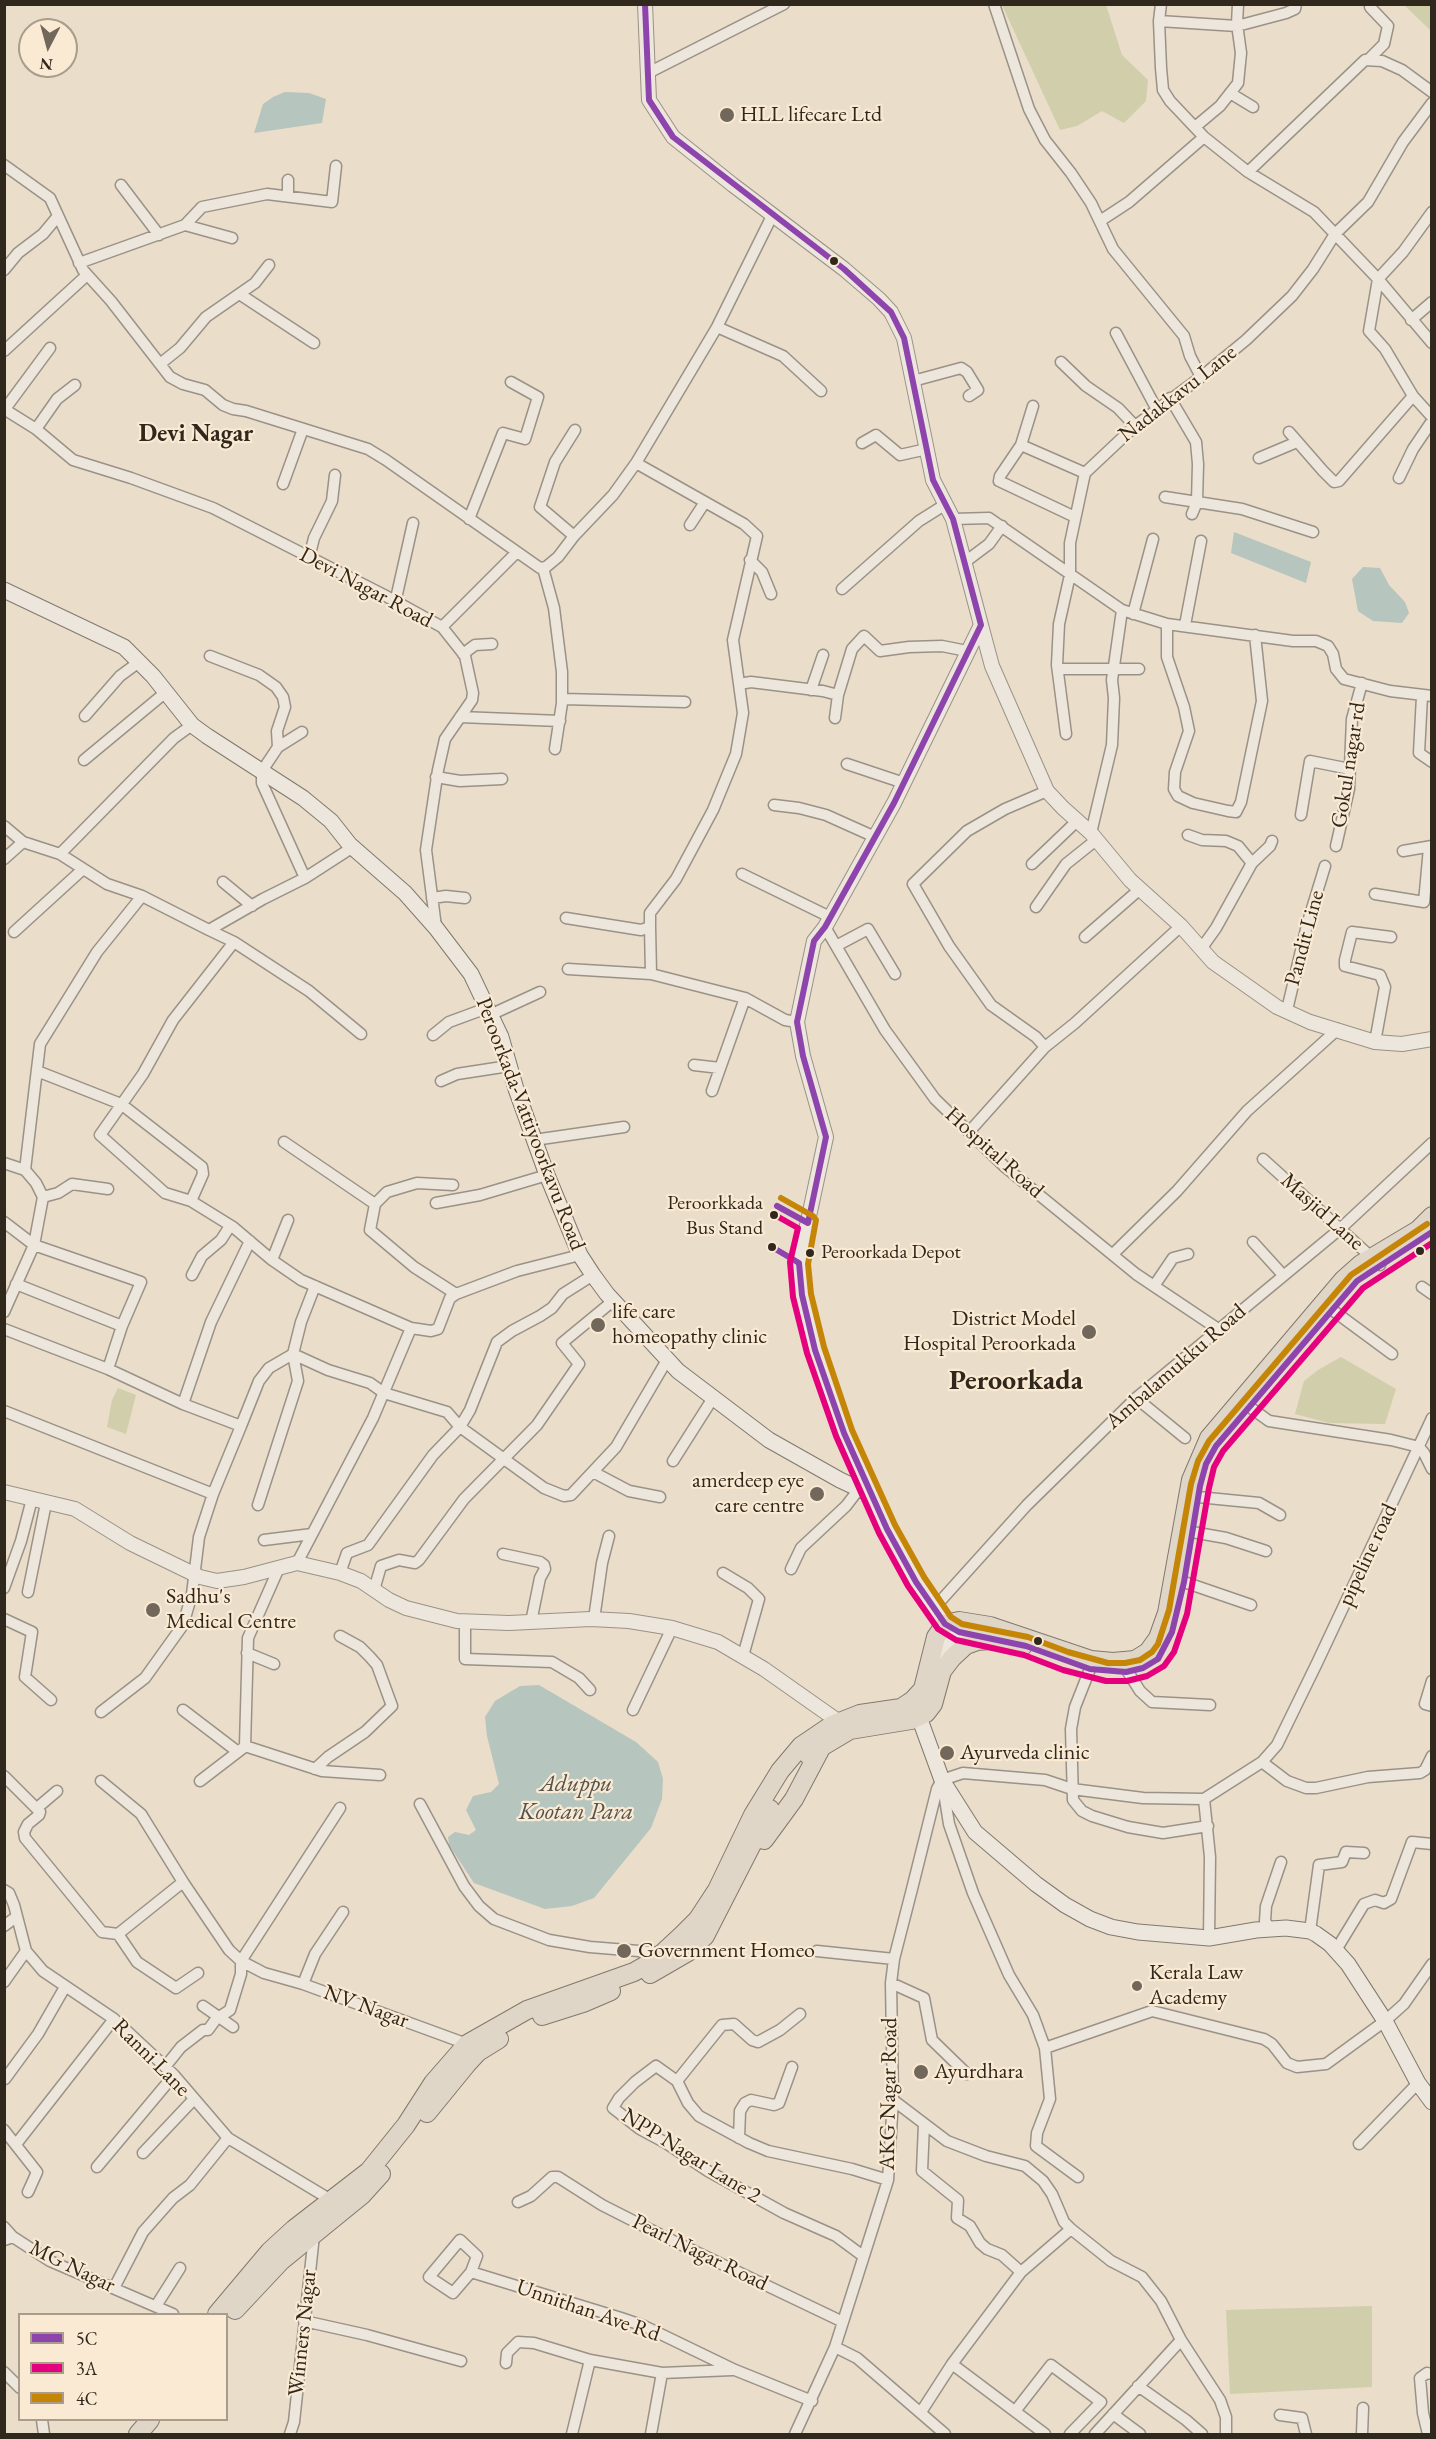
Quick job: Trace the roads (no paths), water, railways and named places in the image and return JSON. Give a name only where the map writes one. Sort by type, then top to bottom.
[{"type":"main road","name":"Peroorkada-Vattiyoorkavu Road","points":[[4,590],[124,647],[166,692],[192,725],[303,798],[331,821],[353,847],[405,893],[436,928],[471,974],[501,1037],[547,1175],[580,1255],[592,1275],[613,1301],[668,1359],[713,1398],[769,1440],[866,1492]]},
{"type":"main road","points":[[1431,1216],[1418,1230],[1376,1262],[1244,1404],[1209,1438],[1191,1480],[1178,1612],[1166,1648],[1158,1659],[1143,1668],[1128,1672],[1090,1669],[1065,1656],[990,1626],[959,1621],[945,1624],[936,1638],[916,1709],[942,1780],[975,1832],[1005,1859],[1065,1905],[1111,1927],[1156,1935],[1209,1938],[1270,1929],[1310,1931],[1336,1950],[1366,1990],[1431,2102]]},
{"type":"main road","points":[[945,1624],[959,1632],[990,1640],[1091,1660],[1113,1662],[1134,1660],[1148,1652],[1158,1638],[1182,1572],[1206,1464],[1244,1404],[1343,1280],[1431,1232]]},
{"type":"main road","points":[[218,2313],[270,2251],[337,2205],[362,2195],[392,2162],[472,2048],[535,2018],[583,2003],[599,1989],[634,1984],[667,1958],[688,1952],[705,1936],[746,1844],[753,1815],[780,1771],[801,1746],[820,1731],[932,1706],[949,1642],[945,1624],[916,1582],[866,1492]]},
{"type":"main road","points":[[942,1671],[966,1646],[977,1641],[990,1640]]},
{"type":"main road","points":[[746,1844],[761,1825],[785,1782],[808,1754],[845,1726]]},
{"type":"main road","points":[[228,2318],[263,2278],[315,2231],[337,2205]]},
{"type":"main road","points":[[124,2434],[134,2421]]},
{"type":"main road","points":[[138,2434],[149,2421]]},
{"type":"street","points":[[645,4],[649,100],[674,137],[772,216],[844,269],[891,312],[904,338],[933,480],[954,519],[992,666],[1047,791],[1094,836],[1130,880],[1181,926],[1213,962],[1277,1007],[1310,1022],[1375,1042],[1402,1044],[1431,1039]]},
{"type":"street","points":[[648,73],[784,4]]},
{"type":"street","points":[[994,4],[1029,109],[1046,140],[1091,203],[1113,249],[1184,336],[1190,356],[1201,377]]},
{"type":"street","points":[[1161,4],[1159,21],[1163,90],[1170,102],[1204,137],[1248,172],[1314,212],[1378,279],[1431,343]]},
{"type":"street","points":[[1195,127],[1220,106],[1238,83],[1241,53],[1238,4]]},
{"type":"street","points":[[1159,21],[1238,26],[1286,13],[1295,9],[1296,4]]},
{"type":"street","points":[[1248,172],[1383,44],[1388,26],[1370,7]]},
{"type":"street","points":[[1368,60],[1382,61],[1402,70],[1431,92]]},
{"type":"street","points":[[1230,93],[1254,107]]},
{"type":"street","name":"Nadakkavu Lane","points":[[1085,473],[1156,408],[1201,377],[1292,296],[1313,269],[1335,234],[1368,202],[1403,142],[1431,103]]},
{"type":"street","points":[[1100,221],[1130,202],[1204,137]]},
{"type":"street","points":[[4,165],[50,198],[79,263],[87,275],[111,301],[170,376],[183,384],[205,390],[223,405],[368,449],[516,553],[537,567],[543,568],[558,556],[573,536],[613,495],[636,463],[717,327],[772,216]]},
{"type":"street","points":[[79,263],[185,225],[202,207],[267,194],[332,202],[336,166]]},
{"type":"street","points":[[288,180],[288,196]]},
{"type":"street","points":[[121,185],[159,235]]},
{"type":"street","points":[[1399,478],[1431,419],[1413,396],[1385,349],[1369,331],[1378,279],[1403,252],[1431,212]]},
{"type":"street","points":[[4,270],[18,253],[43,234],[58,216]]},
{"type":"street","points":[[185,225],[232,238]]},
{"type":"street","points":[[160,364],[180,348],[206,317],[241,295],[255,283],[269,265]]},
{"type":"street","points":[[4,351],[87,275]]},
{"type":"street","points":[[241,295],[314,343]]},
{"type":"street","points":[[1411,320],[1431,302]]},
{"type":"street","points":[[717,327],[783,356],[821,391]]},
{"type":"street","points":[[1116,333],[1156,408]]},
{"type":"street","points":[[4,409],[50,348]]},
{"type":"street","points":[[1061,362],[1086,387],[1118,408],[1135,426]]},
{"type":"street","points":[[913,381],[961,368],[967,372],[978,390],[969,396]]},
{"type":"street","points":[[469,519],[503,433],[525,439],[535,408],[538,397],[511,382]]},
{"type":"street","points":[[36,429],[57,399],[75,385]]},
{"type":"street","points":[[1289,432],[1334,482],[1339,480],[1413,396]]},
{"type":"street","points":[[1170,398],[1196,442],[1197,502],[1192,514]]},
{"type":"street","points":[[1033,406],[1021,445],[999,481],[1075,517]]},
{"type":"street","name":"Devi Nagar Road","points":[[4,409],[36,429],[73,460],[213,508],[442,627],[463,654],[473,693],[472,700],[445,739],[436,777],[426,850],[436,928]]},
{"type":"street","points":[[283,484],[303,429]]},
{"type":"street","points":[[573,536],[540,507],[555,462],[575,430]]},
{"type":"street","points":[[862,442],[876,435],[900,454],[927,449]]},
{"type":"street","points":[[1259,458],[1297,442]]},
{"type":"street","points":[[1021,445],[1085,473],[1070,543],[1070,575],[1059,624],[1058,669],[1066,734]]},
{"type":"street","points":[[636,463],[744,524],[757,536],[734,640],[742,713],[736,754],[713,810],[681,869],[650,914],[651,974]]},
{"type":"street","points":[[309,558],[314,538],[332,501],[336,475]]},
{"type":"street","points":[[1165,497],[1242,508],[1313,532]]},
{"type":"street","points":[[690,525],[705,502]]},
{"type":"street","points":[[842,589],[919,521],[946,504]]},
{"type":"street","points":[[954,519],[989,518],[1122,610],[1167,624],[1293,641],[1316,641],[1328,646],[1333,654],[1336,669],[1344,679],[1390,691],[1427,696],[1419,753],[1431,762]]},
{"type":"street","points":[[395,603],[413,523]]},
{"type":"street","points":[[965,562],[989,544],[1002,526]]},
{"type":"street","points":[[1133,614],[1153,539]]},
{"type":"street","points":[[1185,625],[1201,541]]},
{"type":"street","points":[[442,627],[516,553]]},
{"type":"street","points":[[750,560],[762,572],[771,594]]},
{"type":"street","points":[[543,568],[554,608],[562,672],[562,699],[555,749]]},
{"type":"street","points":[[1036,907],[1066,864],[1094,836],[1112,745],[1114,669],[1122,610]]},
{"type":"street","points":[[1167,624],[1167,657],[1184,707],[1189,731],[1175,772],[1174,789],[1178,796],[1193,803],[1236,812],[1241,802],[1262,701],[1255,635]]},
{"type":"street","points":[[791,1569],[801,1548],[846,1506],[866,1492],[815,1350],[802,1295],[799,1263],[826,1137],[803,1056],[797,1022],[814,941],[827,922],[904,783],[966,651],[981,625]]},
{"type":"street","points":[[836,718],[838,695],[852,649],[864,636],[880,651],[942,646],[966,651]]},
{"type":"street","points":[[463,654],[475,645],[492,644]]},
{"type":"street","points":[[811,690],[823,654]]},
{"type":"street","points":[[210,656],[259,675],[276,687],[283,697],[285,707],[277,731],[278,747]]},
{"type":"street","points":[[85,716],[120,676],[139,662]]},
{"type":"street","points":[[1058,669],[1139,669]]},
{"type":"street","points":[[739,684],[751,682],[838,695]]},
{"type":"street","name":"Gokul nagar rd","points":[[1336,846],[1349,789],[1352,719],[1362,683]]},
{"type":"street","points":[[84,760],[166,692]]},
{"type":"street","points":[[562,699],[685,702]]},
{"type":"street","points":[[460,717],[560,721]]},
{"type":"street","points":[[60,854],[174,738],[192,725]]},
{"type":"street","points":[[302,732],[278,747],[262,771],[262,783],[305,878]]},
{"type":"street","points":[[1301,815],[1310,761],[1350,769]]},
{"type":"street","points":[[847,764],[904,783]]},
{"type":"street","points":[[436,777],[460,782],[502,779]]},
{"type":"street","points":[[1045,1047],[1036,1037],[991,1005],[949,946],[913,884],[967,831],[1005,809],[1047,791]]},
{"type":"street","points":[[774,805],[826,815],[875,837]]},
{"type":"street","points":[[1032,864],[1077,820]]},
{"type":"street","points":[[4,826],[23,842],[60,854],[107,884],[142,896],[234,942],[309,991],[361,1034]]},
{"type":"street","points":[[1188,835],[1202,840],[1226,841],[1238,846],[1252,863]]},
{"type":"street","points":[[1201,949],[1216,928],[1252,863],[1270,846],[1272,841]]},
{"type":"street","points":[[4,859],[23,842]]},
{"type":"street","points":[[209,930],[305,878],[353,847]]},
{"type":"street","points":[[1375,894],[1424,902],[1430,847],[1403,850]]},
{"type":"street","name":"Pandit Line","points":[[1287,1010],[1307,925],[1325,866]]},
{"type":"street","points":[[14,932],[82,870]]},
{"type":"street","points":[[742,874],[827,922]]},
{"type":"street","points":[[223,882],[252,906]]},
{"type":"street","points":[[1085,937],[1140,889]]},
{"type":"street","points":[[26,1170],[40,1044],[97,952],[142,896]]},
{"type":"street","points":[[432,898],[446,896],[465,898]]},
{"type":"street","points":[[566,918],[641,930],[650,927]]},
{"type":"street","name":"Hospital Road","points":[[827,922],[836,946],[885,1030],[935,1099],[1005,1167],[1154,1286],[1218,1329]]},
{"type":"street","points":[[969,1132],[1045,1047],[1075,1023],[1181,926]]},
{"type":"street","points":[[836,946],[868,929],[895,974]]},
{"type":"street","points":[[1375,1042],[1385,987],[1380,975],[1345,966],[1345,960],[1352,932],[1391,937]]},
{"type":"street","points":[[234,942],[173,1020],[143,1074],[100,1135],[165,1193],[191,1201],[230,1226],[301,1280],[411,1328],[431,1331],[438,1329],[450,1298],[456,1294],[517,1271],[580,1255]]},
{"type":"street","points":[[568,969],[651,974],[745,998],[785,1020],[797,1022]]},
{"type":"street","points":[[433,1035],[449,1022],[489,1012],[540,992]]},
{"type":"street","points":[[712,1090],[745,998]]},
{"type":"street","points":[[1113,1254],[1177,1191],[1247,1111],[1338,1029]]},
{"type":"street","points":[[694,1065],[720,1068]]},
{"type":"street","points":[[441,1081],[457,1074],[509,1066]]},
{"type":"street","points":[[37,1071],[121,1104],[202,1167],[203,1174],[191,1201]]},
{"type":"street","points":[[534,1140],[624,1127]]},
{"type":"street","points":[[284,1142],[375,1204]]},
{"type":"street","name":"Ambalamukku Road","points":[[935,1607],[1028,1505],[1136,1398],[1340,1229],[1431,1143]]},
{"type":"street","name":"Masjid Lane","points":[[1263,1159],[1376,1262]]},
{"type":"street","points":[[4,1163],[26,1170],[43,1197],[34,1245],[5,1310]]},
{"type":"street","points":[[436,1203],[480,1195],[547,1175]]},
{"type":"street","points":[[453,1185],[417,1183],[387,1192],[375,1204],[370,1230],[414,1267],[456,1294]]},
{"type":"street","points":[[43,1197],[58,1193],[72,1184],[108,1189]]},
{"type":"street","points":[[272,1260],[288,1220]]},
{"type":"street","points":[[4,1222],[34,1245],[141,1282],[122,1326],[108,1369]]},
{"type":"street","points":[[192,1275],[202,1256],[220,1240],[230,1226]]},
{"type":"street","points":[[183,1404],[211,1323],[250,1241]]},
{"type":"street","points":[[1253,1242],[1283,1275]]},
{"type":"street","points":[[1154,1286],[1173,1258],[1188,1254]]},
{"type":"street","points":[[340,1573],[347,1553],[368,1545],[433,1455],[460,1427],[470,1410],[496,1342],[552,1308],[563,1294],[592,1275]]},
{"type":"street","points":[[16,1284],[122,1326]]},
{"type":"street","points":[[258,1505],[298,1381],[293,1354],[301,1322],[315,1286]]},
{"type":"street","points":[[1422,1287],[1431,1294]]},
{"type":"street","points":[[374,1590],[381,1566],[399,1560],[415,1563],[419,1560],[464,1499],[537,1425],[579,1364],[562,1343],[613,1301]]},
{"type":"street","points":[[1331,1310],[1392,1354]]},
{"type":"street","points":[[297,1563],[384,1393],[411,1328]]},
{"type":"street","points":[[4,1329],[108,1369],[183,1404],[241,1426]]},
{"type":"street","points":[[293,1354],[328,1370],[370,1383],[384,1393],[447,1412],[460,1427],[544,1488],[564,1496],[572,1495],[616,1447],[668,1359]]},
{"type":"street","points":[[102,1712],[145,1678],[183,1625],[192,1594],[199,1537],[213,1494],[259,1381],[269,1368],[293,1354]]},
{"type":"street","points":[[673,1461],[713,1398]]},
{"type":"street","points":[[1136,1398],[1185,1438]]},
{"type":"street","points":[[1244,1404],[1269,1421],[1391,1440],[1419,1447],[1424,1452],[1431,1469]]},
{"type":"street","points":[[4,1411],[213,1494]]},
{"type":"street","name":"pipeline road","points":[[1262,1762],[1277,1744],[1317,1663],[1431,1418]]},
{"type":"street","points":[[593,1472],[629,1491],[660,1497]]},
{"type":"street","points":[[4,1492],[75,1509],[130,1543],[193,1574],[217,1581],[278,1570],[297,1563],[340,1573],[361,1581],[406,1608],[465,1622],[594,1619],[629,1621],[672,1628],[718,1642],[743,1656],[845,1726]]},
{"type":"street","points":[[1198,1497],[1259,1503],[1280,1515]]},
{"type":"street","points":[[4,1588],[21,1541],[32,1499]]},
{"type":"street","points":[[28,1592],[46,1503]]},
{"type":"street","points":[[1192,1532],[1226,1538],[1266,1551]]},
{"type":"street","points":[[264,1540],[312,1534]]},
{"type":"street","points":[[594,1619],[602,1563],[609,1536]]},
{"type":"street","points":[[503,1554],[540,1562],[544,1565],[545,1569],[540,1578],[531,1622]]},
{"type":"street","points":[[200,1781],[242,1749],[248,1638],[278,1570]]},
{"type":"street","points":[[1182,1572],[1251,1605]]},
{"type":"street","points":[[723,1573],[748,1588],[759,1599],[743,1656]]},
{"type":"street","points":[[4,1619],[32,1632],[25,1677],[51,1700]]},
{"type":"street","points":[[465,1622],[465,1659],[552,1662],[579,1678],[590,1690]]},
{"type":"street","points":[[633,1710],[672,1628]]},
{"type":"street","points":[[315,1769],[328,1756],[365,1732],[392,1706],[377,1665],[360,1647],[340,1636]]},
{"type":"street","points":[[247,1653],[274,1664]]},
{"type":"street","points":[[1090,1669],[1075,1707],[1071,1729],[1073,1800],[1082,1811],[1107,1822],[1164,1833],[1208,1826]]},
{"type":"street","points":[[1128,1672],[1140,1691],[1152,1702],[1210,1705]]},
{"type":"street","points":[[1431,1681],[1425,1704],[1431,1706]]},
{"type":"street","points":[[183,1710],[242,1749],[315,1769],[380,1775]]},
{"type":"street","points":[[1078,2177],[1036,2145],[1037,2133],[1050,2099],[1045,2048],[1033,2015],[1009,1975],[973,1893],[949,1824],[942,1780],[963,1773],[1045,1780],[1072,1789],[1143,1798],[1204,1799],[1262,1762],[1287,1781],[1306,1788],[1316,1788],[1368,1778],[1420,1773],[1425,1770],[1431,1756]]},
{"type":"street","points":[[4,1776],[37,1808],[39,1815],[28,1824],[24,1832],[25,1838],[102,1932],[118,1934],[183,1882]]},
{"type":"street","name":"AKG Nagar Road","points":[[795,2434],[835,2347],[888,2180],[893,2100],[891,1983],[894,1959],[937,1789],[942,1780]]},
{"type":"street","points":[[101,1781],[141,1814],[229,1950],[241,1961]]},
{"type":"street","points":[[37,1808],[57,1791]]},
{"type":"street","points":[[1204,1799],[1210,1857],[1209,1938]]},
{"type":"street","points":[[420,1804],[464,1886],[479,1906],[494,1919],[549,1940],[667,1958]]},
{"type":"street","points":[[97,2167],[170,2071],[180,2048],[203,2030],[208,2030],[230,2010],[241,1974],[241,1961],[340,1808]]},
{"type":"street","points":[[1336,1950],[1364,1904],[1375,1900],[1384,1903],[1391,1899],[1412,1842],[1431,1844]]},
{"type":"street","points":[[1310,1931],[1319,1865],[1342,1862],[1346,1852],[1364,1853]]},
{"type":"street","points":[[1270,1929],[1265,1921],[1266,1906],[1281,1862]]},
{"type":"street","name":"Ranni Lane","points":[[4,1890],[12,1899],[26,1951],[43,1971],[114,2019],[170,2071],[228,2138],[337,2205]]},
{"type":"street","points":[[303,1984],[315,1954],[343,1912]]},
{"type":"street","points":[[4,1926],[16,1917]]},
{"type":"street","points":[[118,1934],[137,1962],[176,1988],[198,1973]]},
{"type":"street","points":[[4,1982],[26,1951]]},
{"type":"street","points":[[817,1951],[894,1959]]},
{"type":"street","name":"NV Nagar","points":[[241,1961],[264,1973],[303,1984],[472,2048]]},
{"type":"street","points":[[1045,2048],[1152,2011],[1264,2039],[1272,2044],[1287,2063],[1297,2067],[1312,2067],[1326,2064],[1385,2021],[1404,2004],[1429,1971]]},
{"type":"street","points":[[891,1983],[924,1998],[932,2040],[967,2074]]},
{"type":"street","points":[[5,2079],[38,2034],[65,1987]]},
{"type":"street","points":[[203,2006],[233,2027]]},
{"type":"street","points":[[800,2014],[780,2030],[758,2042],[752,2040],[734,2024],[722,2025],[677,2081],[688,2103],[699,2116],[768,2151],[852,2169],[888,2180]]},
{"type":"street","points":[[17,2144],[114,2019]]},
{"type":"street","name":"NPP Nagar Lane 2","points":[[677,2081],[656,2066],[635,2082],[619,2098],[613,2108],[640,2129],[708,2171],[783,2213],[836,2236],[863,2256]]},
{"type":"street","points":[[739,2138],[740,2111],[745,2103],[751,2100],[774,2105],[779,2103],[792,2067]]},
{"type":"street","points":[[1359,2144],[1418,2083]]},
{"type":"street","points":[[143,2153],[194,2099]]},
{"type":"street","points":[[893,2100],[947,2141],[986,2156],[1025,2166],[1047,2188],[1064,2222],[1071,2229],[1111,2261],[1142,2277],[1161,2301],[1180,2340],[1220,2400],[1226,2417],[1226,2434]]},
{"type":"street","points":[[924,2124],[922,2171],[958,2200],[957,2218],[970,2226],[980,2243],[987,2249],[1002,2255],[1021,2272]]},
{"type":"street","points":[[4,2130],[17,2144],[36,2172],[28,2192]]},
{"type":"street","points":[[114,2288],[142,2232],[173,2198],[190,2185],[228,2138]]},
{"type":"street","name":"Pearl Nagar Road","points":[[518,2202],[531,2196],[552,2177],[561,2179],[602,2205],[665,2237],[843,2322]]},
{"type":"street","name":"MG Nagar","points":[[4,2228],[9,2239],[50,2260],[170,2313]]},
{"type":"street","points":[[921,2412],[952,2364],[1021,2272],[1071,2229]]},
{"type":"street","name":"Winners Nagar","points":[[290,2434],[315,2231]]},
{"type":"street","points":[[460,2240],[477,2256],[471,2272],[453,2293],[429,2277],[460,2240]]},
{"type":"street","points":[[156,2306],[180,2268]]},
{"type":"street","name":"Unnithan Ave Rd","points":[[471,2272],[644,2326],[735,2370],[812,2401]]},
{"type":"street","points":[[304,2321],[367,2335],[461,2361]]},
{"type":"street","points":[[1095,2434],[1180,2340]]},
{"type":"street","points":[[506,2363],[507,2353],[519,2342],[534,2343],[590,2360],[662,2373],[735,2370]]},
{"type":"street","points":[[835,2347],[857,2358],[945,2434]]},
{"type":"street","points":[[572,2434],[590,2360]]},
{"type":"street","points":[[952,2364],[1046,2434]]},
{"type":"street","points":[[1016,2410],[1051,2365],[1101,2402],[1070,2434]]},
{"type":"street","points":[[4,2372],[18,2386]]},
{"type":"street","points":[[651,2434],[662,2373]]},
{"type":"street","points":[[1428,2434],[1423,2413],[1420,2378],[1427,2373],[1431,2374]]},
{"type":"street","points":[[1138,2386],[1202,2434]]},
{"type":"street","points":[[1362,2434],[1363,2408]]},
{"type":"street","points":[[1113,2414],[1140,2434]]},
{"type":"street","points":[[1280,2415],[1302,2418],[1306,2434]]},
{"type":"water","points":[[285,92],[309,93],[326,99],[322,123],[254,133],[263,104]]},
{"type":"water","points":[[1234,532],[1311,562],[1306,583],[1231,553]]},
{"type":"water","points":[[1363,567],[1380,568],[1389,585],[1405,602],[1409,613],[1402,623],[1373,621],[1358,611],[1352,579]]},
{"type":"water","name":"Aduppu Kootan Para","points":[[539,1685],[636,1742],[658,1762],[663,1779],[662,1799],[651,1828],[594,1898],[572,1906],[545,1909],[474,1883],[449,1845],[448,1837],[455,1832],[469,1835],[476,1830],[466,1810],[473,1796],[491,1792],[499,1784],[487,1736],[485,1717],[495,1701],[520,1686]]},
{"type":"place","name":"HLL lifecare Ltd","points":[[727,115]]},
{"type":"place","name":"Peroorkkada Bus Stand","points":[[774,1215]]},
{"type":"place","name":"Peroorkada Depot","points":[[810,1253]]},
{"type":"place","name":"life care homeopathy clinic","points":[[598,1325]]},
{"type":"place","name":"District Model Hospital Peroorkada","points":[[1089,1332]]},
{"type":"place","name":"amerdeep eye care centre","points":[[817,1494]]},
{"type":"place","name":"Sadhu's Medical Centre","points":[[153,1610]]},
{"type":"place","name":"Ayurveda clinic","points":[[947,1753]]},
{"type":"place","name":"Government Homeo","points":[[624,1951]]},
{"type":"place","name":"Kerala Law Academy","points":[[1137,1986]]},
{"type":"place","name":"Ayurdhara","points":[[921,2072]]},
{"type":"district","name":"Devi Nagar","points":[[196,434]]},
{"type":"district","name":"Peroorkada","points":[[1016,1381]]}]
